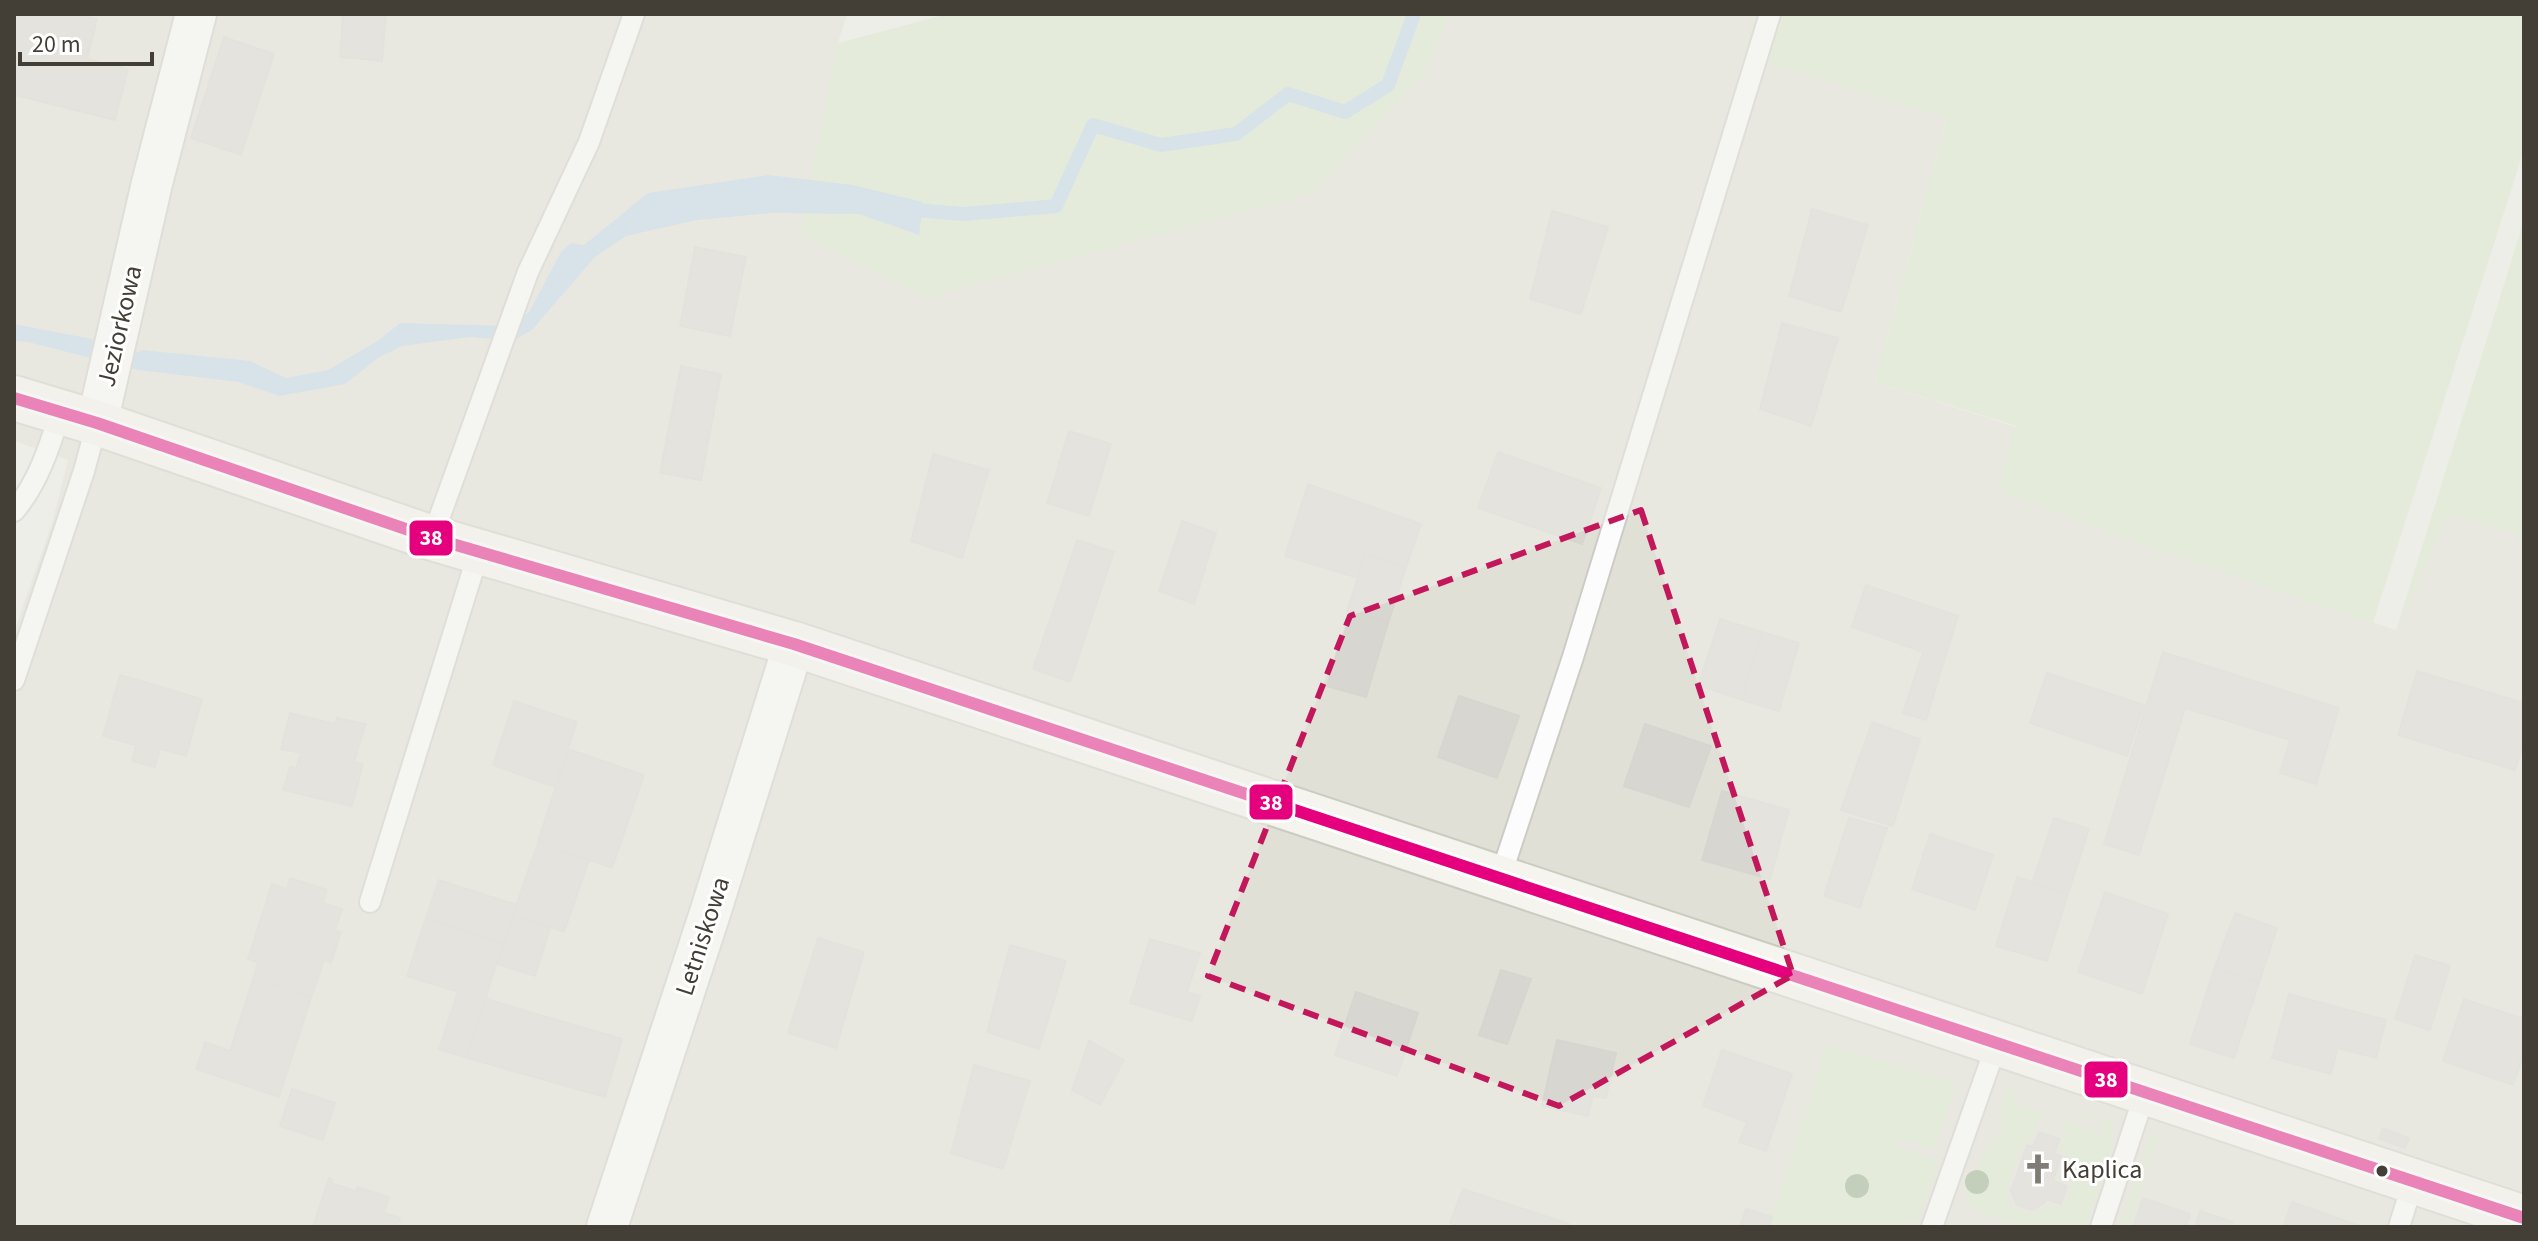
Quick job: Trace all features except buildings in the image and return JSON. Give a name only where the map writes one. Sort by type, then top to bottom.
[{"type":"street","name":"Jeziorkowa","points":[[79,418],[152,183],[196,14]]},
{"type":"street","points":[[14,398],[432,538],[794,644],[2524,1218]]},
{"type":"street","name":"Letniskowa","points":[[607,1227],[794,644]]},
{"type":"lane","points":[[432,538],[528,272],[589,142],[634,14]]},
{"type":"lane","points":[[1500,878],[1573,657],[1770,14]]},
{"type":"lane","points":[[14,511],[30,487],[53,437],[79,418]]},
{"type":"lane","name":"Jeziorkowa","points":[[14,680],[84,471],[79,418]]},
{"type":"lane","points":[[370,902],[479,551]]},
{"type":"lane","points":[[1932,1227],[1997,1043]]},
{"type":"lane","points":[[2101,1227],[2145,1093]]},
{"type":"lane","points":[[2399,1227],[2413,1182]]},
{"type":"highlighted area","points":[[1641,510],[1793,975],[1559,1106],[1208,976],[1350,616]]},
{"type":"shaded area","points":[[14,14],[847,14],[838,43],[1424,74],[1449,14],[1755,14],[1744,57],[1947,118],[1875,382],[2016,427],[1997,490],[2161,551],[2396,630],[2449,513],[2524,538],[2524,1227],[14,1227],[14,632],[52,523],[68,460],[14,441]]},
{"type":"green space","points":[[947,14],[1449,14],[1424,74],[1312,193],[926,298],[801,234],[838,43]]},
{"type":"green space","points":[[1755,14],[2524,14],[2524,150],[2373,623],[2160,551],[1997,490],[2016,426],[1875,382],[1947,118],[1743,57]]},
{"type":"green space","points":[[2524,220],[2524,538],[2449,514],[2396,630]]},
{"type":"green space","points":[[1828,1044],[1957,1085],[1933,1149],[1899,1138],[1895,1146],[1940,1162],[1916,1227],[1868,1227],[1868,1224],[1863,1227],[1769,1227]]},
{"type":"green space","points":[[2006,1092],[2017,1096],[2014,1104],[2045,1114],[2043,1121],[2039,1119],[2030,1142],[2023,1141],[2006,1191],[2014,1209],[2032,1215],[2050,1205],[2064,1209],[2072,1183],[2058,1179],[2066,1155],[2059,1152],[2067,1129],[2062,1127],[2064,1121],[2101,1134],[2104,1123],[2069,1111],[2113,1121],[2111,1150],[2086,1227],[2016,1227],[1965,1205],[1986,1146],[1994,1148],[2005,1117],[2000,1111]]},
{"type":"green space","points":[[2151,1134],[2157,1137],[2129,1227],[2121,1227]]},
{"type":"water","points":[[769,175],[853,185],[923,202],[919,235],[859,214],[773,213],[697,220],[626,236],[595,257],[532,330],[512,341],[470,337],[402,346],[378,358],[345,384],[279,396],[239,382],[138,370],[14,341],[14,324],[92,339],[96,344],[136,353],[142,350],[250,361],[286,378],[328,370],[379,340],[400,323],[512,326],[529,312],[561,252],[571,243],[584,245],[648,193]]},
{"type":"waterway","points":[[903,209],[964,214],[1056,206],[1093,125],[1161,145],[1236,134],[1288,94],[1345,112],[1388,85],[1414,14]]},
{"type":"transit line","name":"38","points":[[14,398],[97,423],[432,538],[794,644],[2524,1218]]},
{"type":"place","name":"Kaplica","points":[[2038,1169]]}]
